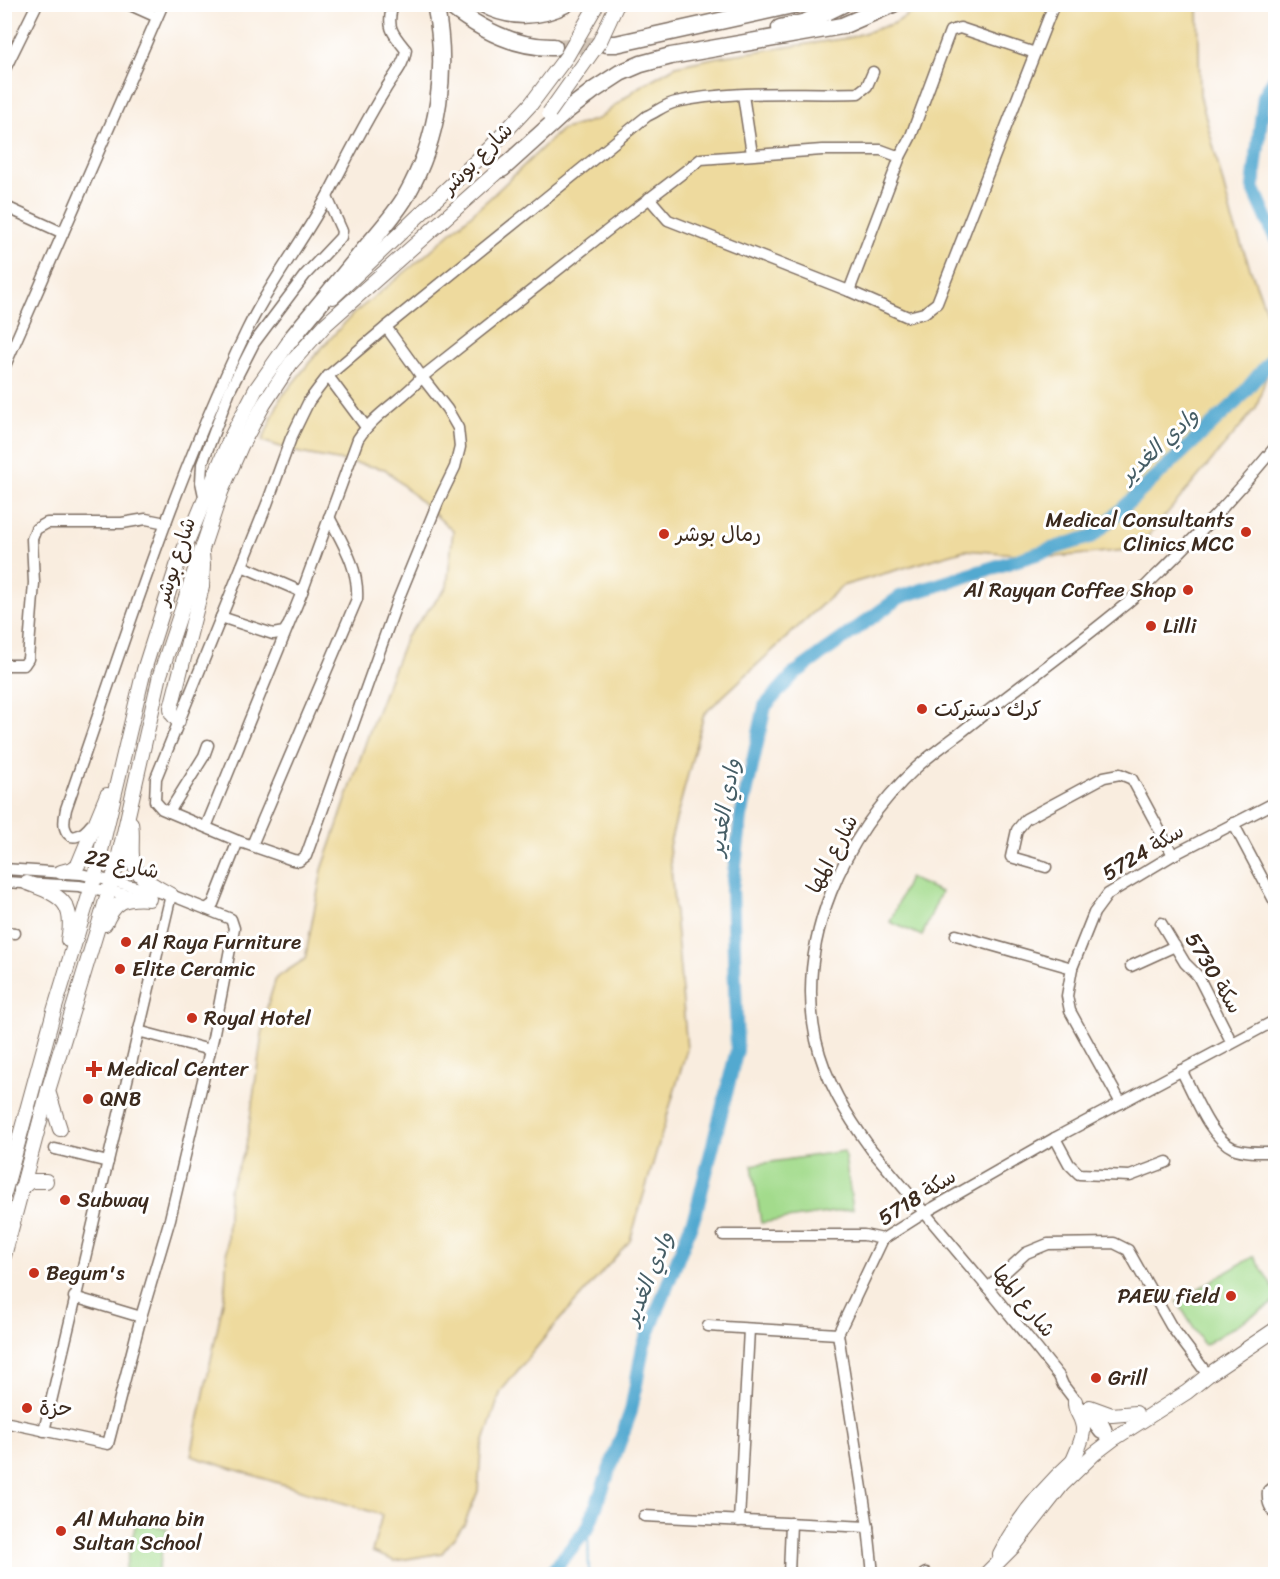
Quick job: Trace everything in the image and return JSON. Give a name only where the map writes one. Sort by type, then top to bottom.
[{"type":"highway","points":[[291,339],[406,197],[419,169],[434,123],[442,74],[441,36],[435,4]]},
{"type":"highway","points":[[448,4],[476,25],[521,44],[554,47]]},
{"type":"highway","points":[[483,4],[505,13],[532,15],[546,13],[566,4]]},
{"type":"highway","points":[[607,44],[797,4]]},
{"type":"highway","points":[[594,90],[614,72],[639,60],[806,22],[843,4]]},
{"type":"highway","points":[[502,169],[564,113],[620,73],[649,62],[842,26],[893,4]]},
{"type":"main road","name":"شارع بوشر","points":[[4,1194],[54,1011],[93,882],[151,649],[177,566],[204,496],[230,439],[256,389],[291,339],[491,147],[531,104],[567,56],[597,4]]},
{"type":"main road","name":"شارع بوشر","points":[[4,1256],[48,1091],[110,886],[130,810],[160,675],[221,492],[241,446],[264,404],[291,363],[341,310],[502,169],[549,113],[600,41],[617,4]]},
{"type":"main road","points":[[178,721],[171,712],[171,708],[202,587],[201,549]]},
{"type":"main road","points":[[61,872],[78,865],[127,745]]},
{"type":"main road","points":[[130,810],[132,857],[135,867],[146,880],[171,895]]},
{"type":"main road","points":[[27,883],[58,897],[69,908],[72,920],[54,1011]]},
{"type":"main road","points":[[90,951],[98,943],[115,906],[122,901],[134,898],[149,899]]},
{"type":"main road","points":[[48,1091],[60,1129]]},
{"type":"main road","points":[[21,1189],[30,1181],[46,1181]]},
{"type":"main road","points":[[986,1575],[1022,1517],[1073,1461],[1187,1392],[1275,1329]]},
{"type":"main road","points":[[996,1562],[1014,1546],[1069,1477],[1136,1413],[1184,1385],[1208,1375]]},
{"type":"main road","points":[[1073,1461],[1083,1430],[1082,1421],[1075,1409],[1075,1401]]},
{"type":"main road","points":[[1090,1407],[1112,1415],[1136,1413]]},
{"type":"street","points":[[4,71],[37,4]]},
{"type":"street","points":[[128,4],[157,17]]},
{"type":"street","points":[[4,368],[163,4]]},
{"type":"street","points":[[101,810],[84,834],[77,836],[69,834],[65,829],[66,809],[166,523],[248,328],[282,269],[314,221],[385,89],[405,60],[406,51],[393,34],[389,19],[393,4]]},
{"type":"street","points":[[649,198],[668,220],[849,291],[908,317],[924,313],[937,303],[1054,4]]},
{"type":"street","points":[[849,291],[900,157],[911,136],[950,30],[960,28],[1035,53]]},
{"type":"street","points":[[386,327],[447,409],[458,428],[460,447],[455,467],[438,502],[397,602],[306,856],[299,861],[293,860],[238,841],[169,812],[162,809],[155,801],[156,778],[295,429],[309,401],[328,376],[386,327],[646,116],[674,102],[743,95],[858,93],[867,86],[873,72]]},
{"type":"street","points":[[743,95],[752,154]]},
{"type":"street","points":[[206,827],[302,592],[358,439],[366,427],[409,392],[422,378],[701,159],[822,150],[881,150],[900,157]]},
{"type":"street","points":[[204,496],[201,482],[202,464],[230,390],[261,332],[305,275],[341,237],[342,231],[327,197]]},
{"type":"street","points":[[4,206],[63,233]]},
{"type":"street","points":[[314,221],[323,219],[337,221]]},
{"type":"street","points":[[328,376],[366,427]]},
{"type":"street","name":"شارع المها","points":[[1108,1438],[1075,1401],[1059,1376],[854,1126],[832,1086],[816,1041],[811,994],[812,973],[820,926],[832,887],[870,823],[916,768],[985,712],[1123,607],[1200,533],[1275,446]]},
{"type":"street","points":[[252,845],[357,599],[358,582],[354,565],[329,517]]},
{"type":"street","points":[[4,665],[24,665],[28,659],[34,583],[32,539],[40,525],[47,523],[122,523],[146,519],[166,523]]},
{"type":"street","points":[[242,566],[302,592]]},
{"type":"street","points":[[220,617],[273,634],[284,632],[288,624]]},
{"type":"street","points":[[169,812],[204,756],[208,745]]},
{"type":"street","points":[[1046,867],[1011,857],[1017,830],[1026,819],[1104,777],[1120,774],[1132,779],[1173,855]]},
{"type":"street","name":"سكة 5724","points":[[1121,1102],[1070,1011],[1067,996],[1072,968],[1094,913],[1108,894],[1173,855],[1275,802]]},
{"type":"street","points":[[1233,823],[1275,904]]},
{"type":"street","points":[[206,909],[216,899],[238,841]]},
{"type":"street","name":"شارع 22","points":[[4,869],[61,872],[110,886],[171,895]]},
{"type":"street","name":"شارع 22","points":[[4,882],[93,882]]},
{"type":"street","name":"شارع 22","points":[[110,886],[149,899],[171,895]]},
{"type":"street","points":[[4,1422],[44,1431],[108,1444],[141,1317],[170,1219],[210,1050],[234,928],[231,919],[171,895],[44,1431]]},
{"type":"street","name":"سكة 5730","points":[[1161,923],[1185,963],[1198,976],[1232,1043]]},
{"type":"street","points":[[956,935],[1072,968]]},
{"type":"street","points":[[1131,966],[1175,946]]},
{"type":"street","name":"سكة 5718","points":[[838,1334],[883,1239],[1055,1138],[1275,1020]]},
{"type":"street","points":[[138,1031],[210,1050]]},
{"type":"street","points":[[1182,1071],[1221,1140],[1235,1149],[1275,1152]]},
{"type":"street","points":[[4,1166],[27,1106]]},
{"type":"street","points":[[1055,1138],[1069,1164],[1079,1174],[1130,1176],[1167,1162]]},
{"type":"street","points":[[55,1149],[108,1162]]},
{"type":"street","points":[[723,1235],[864,1235],[883,1239]]},
{"type":"street","points":[[988,1288],[1026,1253],[1048,1244],[1114,1243],[1128,1250],[1171,1326],[1208,1375]]},
{"type":"street","points":[[74,1297],[141,1317]]},
{"type":"street","points":[[708,1326],[838,1334],[868,1527],[873,1575]]},
{"type":"street","points":[[739,1521],[748,1329]]},
{"type":"street","name":"شارع المها","points":[[1059,1376],[1072,1386],[1090,1407],[1105,1426],[1108,1438]]},
{"type":"street","points":[[1275,1484],[1268,1491],[1270,1508],[1275,1515]]},
{"type":"street","points":[[644,1516],[868,1527]]},
{"type":"street","points":[[789,1575],[791,1523]]},
{"type":"green space","points":[[909,878],[941,892],[922,936],[890,922]]},
{"type":"green space","points":[[844,1151],[853,1209],[761,1223],[752,1165]]},
{"type":"green space","name":"PAEW field","points":[[1254,1256],[1275,1291],[1275,1302],[1204,1345],[1177,1301]]},
{"type":"green space","points":[[136,1522],[167,1528],[157,1574],[124,1574]]},
{"type":"sand","points":[[923,5],[1198,5],[1200,95],[1233,222],[1275,335],[1275,351],[1256,408],[1137,549],[1055,557],[965,550],[842,586],[704,714],[669,846],[687,1049],[630,1241],[555,1325],[501,1391],[481,1450],[478,1491],[464,1525],[442,1553],[395,1561],[372,1552],[382,1515],[191,1456],[225,1292],[229,1190],[246,1147],[265,1014],[276,978],[305,959],[322,870],[371,727],[406,637],[447,587],[453,531],[385,469],[300,453],[262,441],[280,399],[353,314],[421,259],[491,197],[561,130],[598,119],[639,87],[676,66],[718,57],[848,38],[895,23]]},
{"type":"waterway","name":"وادي الغدير","points":[[1276,76],[1264,96],[1253,187],[1276,239]]},
{"type":"waterway","name":"وادي الغدير","points":[[550,1574],[588,1528],[631,1411],[643,1347],[696,1212],[737,1050],[732,889],[741,817],[765,706],[794,674],[900,597],[1093,536],[1236,402],[1276,354]]},
{"type":"waterway","name":"وادي الغدير","points":[[588,1528],[589,1574]]},
{"type":"tunnel","points":[[554,47],[607,44]]},
{"type":"place","name":"Medical Consultants Clinics MCC","points":[[1246,532]]},
{"type":"place","name":"رمال بوشر","points":[[664,534]]},
{"type":"place","name":"Al Rayyan Coffee Shop","points":[[1188,590]]},
{"type":"place","name":"Lilli","points":[[1151,626]]},
{"type":"place","name":"كرك دستركت","points":[[922,709]]},
{"type":"place","name":"Al Raya Furniture","points":[[126,942]]},
{"type":"place","name":"Elite Ceramic","points":[[120,969]]},
{"type":"place","name":"Royal Hotel","points":[[192,1018]]},
{"type":"place","name":"Medical Center","points":[[94,1069]]},
{"type":"place","name":"QNB","points":[[88,1099]]},
{"type":"place","name":"Subway","points":[[65,1200]]},
{"type":"place","name":"Begum's","points":[[34,1273]]},
{"type":"place","name":"PAEW field","points":[[1231,1296]]},
{"type":"place","name":"Grill","points":[[1096,1378]]},
{"type":"place","name":"حزة","points":[[27,1408]]},
{"type":"place","name":"Al Muhana bin Sultan School","points":[[61,1531]]}]
